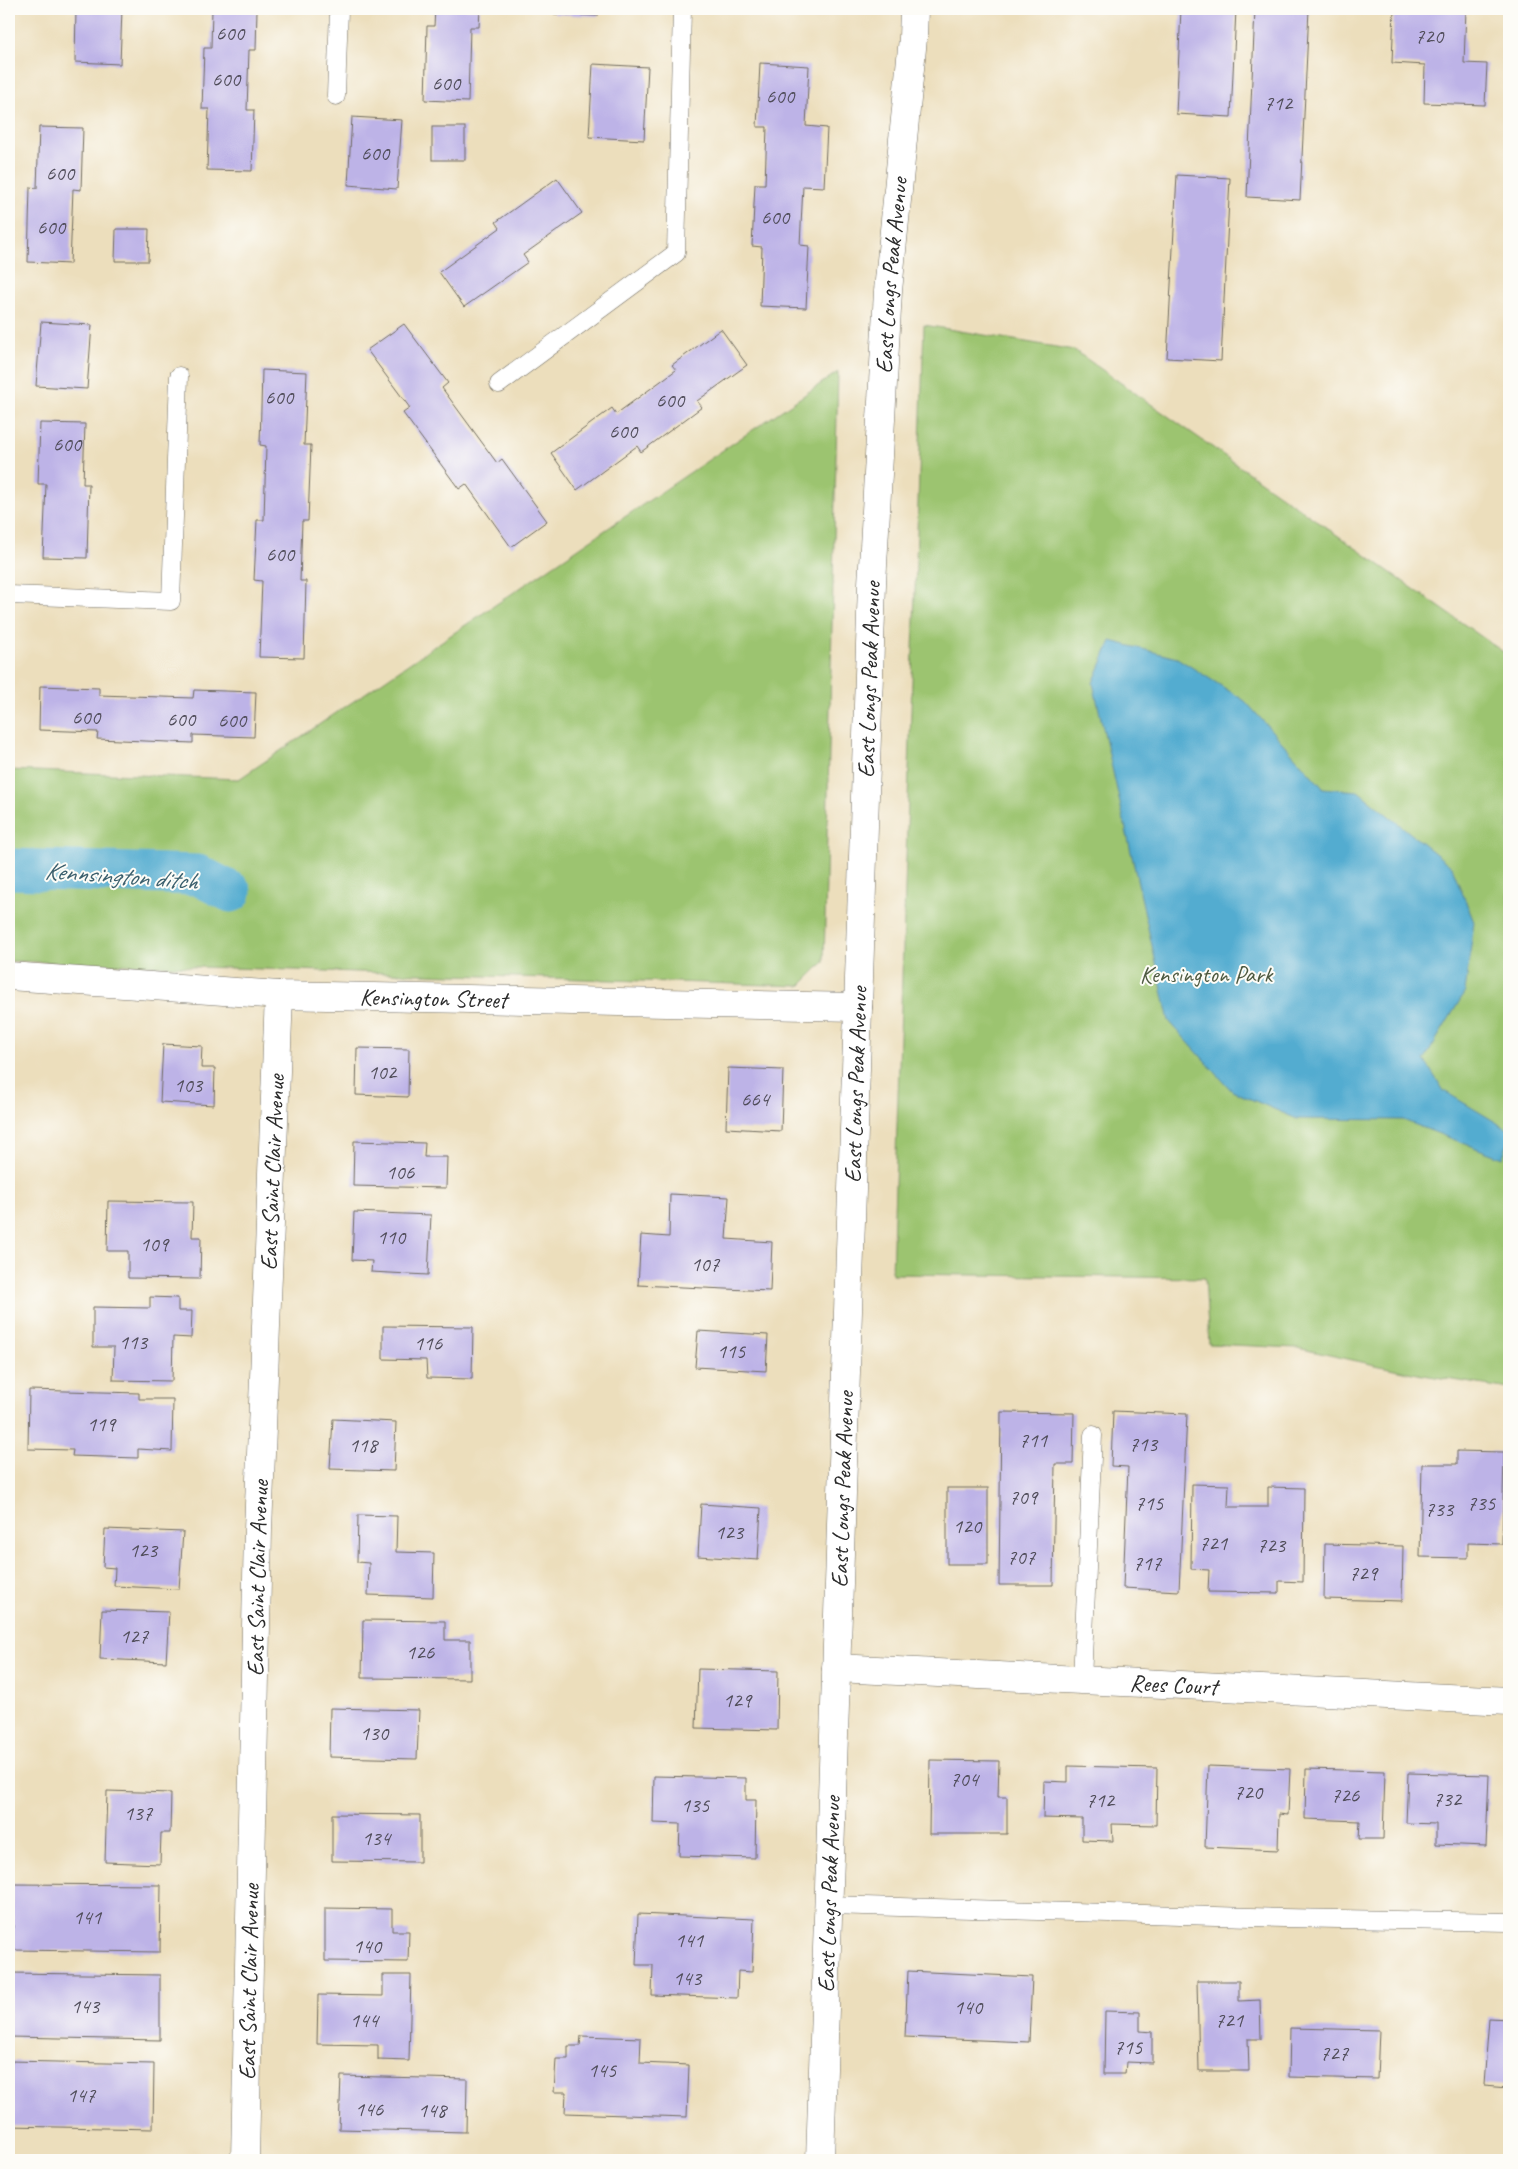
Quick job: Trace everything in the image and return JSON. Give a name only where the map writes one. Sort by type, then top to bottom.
[{"type":"street","name":"East Longs Peak Avenue","points":[[820,2160],[872,584],[888,291],[913,38],[914,9]]},
{"type":"street","name":"Kensington Street","points":[[9,976],[279,995],[858,1007]]},
{"type":"street","name":"East Saint Clair Avenue","points":[[245,2160],[258,1530],[279,995]]},
{"type":"street","name":"Rees Court","points":[[836,1668],[1509,1701]]},
{"type":"lane","points":[[336,96],[339,9]]},
{"type":"lane","points":[[499,384],[676,253],[682,9]]},
{"type":"lane","points":[[9,596],[171,601],[179,376]]},
{"type":"lane","points":[[1082,1680],[1093,1435]]},
{"type":"lane","points":[[828,1905],[1509,1922]]},
{"type":"green space","name":"Kensington Park","points":[[924,325],[1074,350],[1509,656],[1509,1389],[1417,1374],[1297,1348],[1209,1344],[1205,1278],[892,1274]]},
{"type":"green space","points":[[838,372],[824,962],[800,986],[9,961],[9,770],[239,779]]},
{"type":"water","points":[[1111,641],[1177,658],[1245,701],[1323,788],[1358,791],[1452,867],[1474,922],[1465,992],[1424,1060],[1444,1091],[1509,1130],[1509,1141],[1502,1158],[1403,1120],[1297,1119],[1232,1091],[1169,1021],[1093,683]]},
{"type":"building","points":[[76,9],[122,9],[120,64],[75,62]]},
{"type":"building","points":[[212,9],[257,9],[256,50],[249,50],[247,110],[254,110],[252,171],[207,170],[209,109],[202,109],[204,48],[211,48]]},
{"type":"building","points":[[435,9],[480,9],[479,27],[470,27],[468,102],[425,100],[427,26],[434,26]]},
{"type":"building","points":[[554,9],[598,9],[598,16],[554,14]]},
{"type":"building","points":[[1181,9],[1236,9],[1231,117],[1176,114]]},
{"type":"building","points":[[1255,9],[1309,9],[1300,200],[1247,197]]},
{"type":"building","points":[[1394,9],[1466,9],[1464,63],[1487,64],[1485,105],[1424,103],[1425,65],[1392,63]]},
{"type":"building","points":[[760,63],[809,66],[806,126],[827,128],[824,187],[803,186],[800,245],[809,246],[806,308],[760,306],[762,247],[752,246],[755,184],[765,184],[767,127],[757,127]]},
{"type":"building","points":[[593,64],[648,67],[644,140],[589,137]]},
{"type":"building","points":[[352,117],[402,120],[397,189],[348,185]]},
{"type":"building","points":[[39,127],[83,128],[81,190],[73,189],[70,264],[28,262],[30,187],[37,188]]},
{"type":"building","points":[[432,127],[465,127],[465,160],[432,160]]},
{"type":"building","points":[[1177,175],[1230,178],[1221,361],[1167,358]]},
{"type":"building","points":[[557,178],[582,213],[523,255],[528,262],[464,307],[439,272],[500,228],[496,222]]},
{"type":"building","points":[[116,229],[149,229],[148,261],[115,261]]},
{"type":"building","points":[[41,322],[92,325],[87,389],[36,386]]},
{"type":"building","points":[[404,324],[448,383],[442,388],[497,463],[502,459],[547,521],[511,547],[466,484],[459,489],[403,413],[410,408],[367,350]]},
{"type":"building","points":[[721,329],[747,365],[697,401],[702,407],[641,452],[637,446],[577,490],[551,453],[612,408],[616,414],[676,370],[672,365]]},
{"type":"building","points":[[262,370],[307,372],[304,445],[311,445],[308,521],[302,521],[300,581],[306,581],[304,658],[259,657],[262,581],[254,580],[257,520],[264,520],[266,446],[260,445]]},
{"type":"building","points":[[40,423],[85,424],[83,484],[89,484],[87,558],[43,557],[46,484],[38,484]]},
{"type":"building","points":[[40,686],[99,688],[99,695],[193,698],[194,690],[256,692],[254,737],[193,735],[193,743],[97,739],[98,732],[39,730]]},
{"type":"building","points":[[163,1044],[202,1046],[201,1068],[215,1068],[214,1105],[160,1102]]},
{"type":"building","points":[[357,1048],[409,1049],[408,1097],[356,1095]]},
{"type":"building","points":[[728,1068],[783,1070],[781,1131],[726,1128]]},
{"type":"building","points":[[354,1141],[425,1143],[424,1157],[447,1157],[446,1188],[353,1186]]},
{"type":"building","points":[[670,1194],[729,1197],[726,1239],[772,1242],[770,1291],[638,1285],[641,1235],[669,1237]]},
{"type":"building","points":[[108,1201],[193,1202],[192,1237],[201,1237],[200,1279],[128,1278],[128,1251],[107,1251]]},
{"type":"building","points":[[354,1212],[431,1215],[428,1275],[371,1272],[372,1261],[352,1260]]},
{"type":"building","points":[[150,1297],[178,1298],[178,1311],[192,1311],[191,1338],[173,1337],[172,1381],[113,1380],[114,1347],[93,1347],[93,1307],[150,1308]]},
{"type":"building","points":[[383,1326],[473,1327],[472,1379],[427,1378],[426,1360],[383,1359]]},
{"type":"building","points":[[698,1331],[768,1335],[766,1371],[695,1367]]},
{"type":"building","points":[[29,1390],[139,1393],[139,1399],[173,1399],[172,1451],[138,1449],[138,1458],[72,1456],[73,1450],[28,1449]]},
{"type":"building","points":[[1113,1411],[1187,1414],[1179,1591],[1123,1588],[1128,1467],[1111,1466]]},
{"type":"building","points":[[1001,1412],[1074,1413],[1073,1464],[1055,1464],[1053,1585],[999,1585]]},
{"type":"building","points":[[333,1419],[396,1422],[394,1471],[330,1469]]},
{"type":"building","points":[[1457,1451],[1504,1452],[1502,1544],[1468,1543],[1468,1558],[1420,1557],[1422,1464],[1457,1464]]},
{"type":"building","points":[[1192,1484],[1229,1485],[1228,1507],[1268,1507],[1268,1487],[1304,1488],[1303,1582],[1279,1581],[1279,1593],[1208,1592],[1209,1570],[1191,1569]]},
{"type":"building","points":[[947,1488],[988,1488],[988,1564],[947,1564]]},
{"type":"building","points":[[701,1504],[761,1508],[758,1560],[698,1556]]},
{"type":"building","points":[[358,1515],[397,1516],[396,1552],[434,1553],[433,1597],[368,1595],[369,1563],[357,1562]]},
{"type":"building","points":[[105,1529],[183,1532],[179,1589],[114,1586],[115,1568],[103,1567]]},
{"type":"building","points":[[1325,1544],[1403,1546],[1402,1601],[1324,1599]]},
{"type":"building","points":[[102,1610],[169,1612],[166,1662],[100,1659]]},
{"type":"building","points":[[363,1620],[445,1621],[445,1640],[470,1640],[470,1679],[362,1678]]},
{"type":"building","points":[[698,1669],[778,1671],[777,1730],[696,1728]]},
{"type":"building","points":[[330,1708],[419,1710],[417,1759],[329,1757]]},
{"type":"building","points":[[930,1760],[999,1761],[998,1797],[1007,1797],[1007,1834],[929,1834]]},
{"type":"building","points":[[1068,1766],[1157,1768],[1156,1825],[1112,1824],[1113,1841],[1082,1840],[1082,1819],[1043,1818],[1044,1781],[1068,1782]]},
{"type":"building","points":[[1208,1766],[1290,1769],[1288,1815],[1279,1814],[1278,1850],[1205,1847]]},
{"type":"building","points":[[1306,1769],[1385,1771],[1383,1839],[1359,1839],[1360,1821],[1305,1819]]},
{"type":"building","points":[[1408,1773],[1489,1775],[1486,1846],[1436,1844],[1436,1824],[1406,1823]]},
{"type":"building","points":[[654,1776],[746,1778],[746,1800],[756,1800],[755,1858],[679,1856],[680,1824],[653,1823]]},
{"type":"building","points":[[107,1791],[171,1793],[170,1833],[161,1833],[160,1864],[105,1862]]},
{"type":"building","points":[[332,1814],[420,1815],[420,1862],[332,1861]]},
{"type":"building","points":[[13,1884],[161,1885],[160,1952],[13,1950]]},
{"type":"building","points":[[325,1908],[392,1909],[392,1931],[409,1931],[408,1962],[325,1961]]},
{"type":"building","points":[[638,1914],[754,1919],[752,1972],[738,1971],[737,1998],[652,1995],[653,1965],[636,1965]]},
{"type":"building","points":[[908,1971],[1032,1977],[1029,2042],[905,2037]]},
{"type":"building","points":[[10,1973],[160,1975],[160,2040],[9,2037]]},
{"type":"building","points":[[383,1975],[411,1975],[409,2061],[378,2060],[378,2045],[317,2044],[318,1995],[383,1996]]},
{"type":"building","points":[[1197,1981],[1239,1981],[1239,2001],[1260,2000],[1261,2039],[1248,2039],[1249,2071],[1199,2071]]},
{"type":"building","points":[[1105,2011],[1140,2012],[1140,2031],[1152,2032],[1152,2063],[1126,2062],[1125,2074],[1104,2074]]},
{"type":"building","points":[[1489,2018],[1509,2019],[1509,2087],[1484,2085]]},
{"type":"building","points":[[1290,2028],[1379,2030],[1377,2079],[1289,2077]]},
{"type":"building","points":[[581,2036],[641,2038],[640,2063],[689,2065],[687,2117],[565,2113],[566,2092],[554,2092],[556,2059],[568,2059],[568,2046],[580,2046]]},
{"type":"building","points":[[9,2061],[154,2064],[153,2129],[9,2126]]},
{"type":"building","points":[[341,2076],[467,2079],[466,2132],[339,2129]]},
{"type":"waterway","name":"Kennsington ditch","points":[[9,869],[198,875],[231,892]]}]
